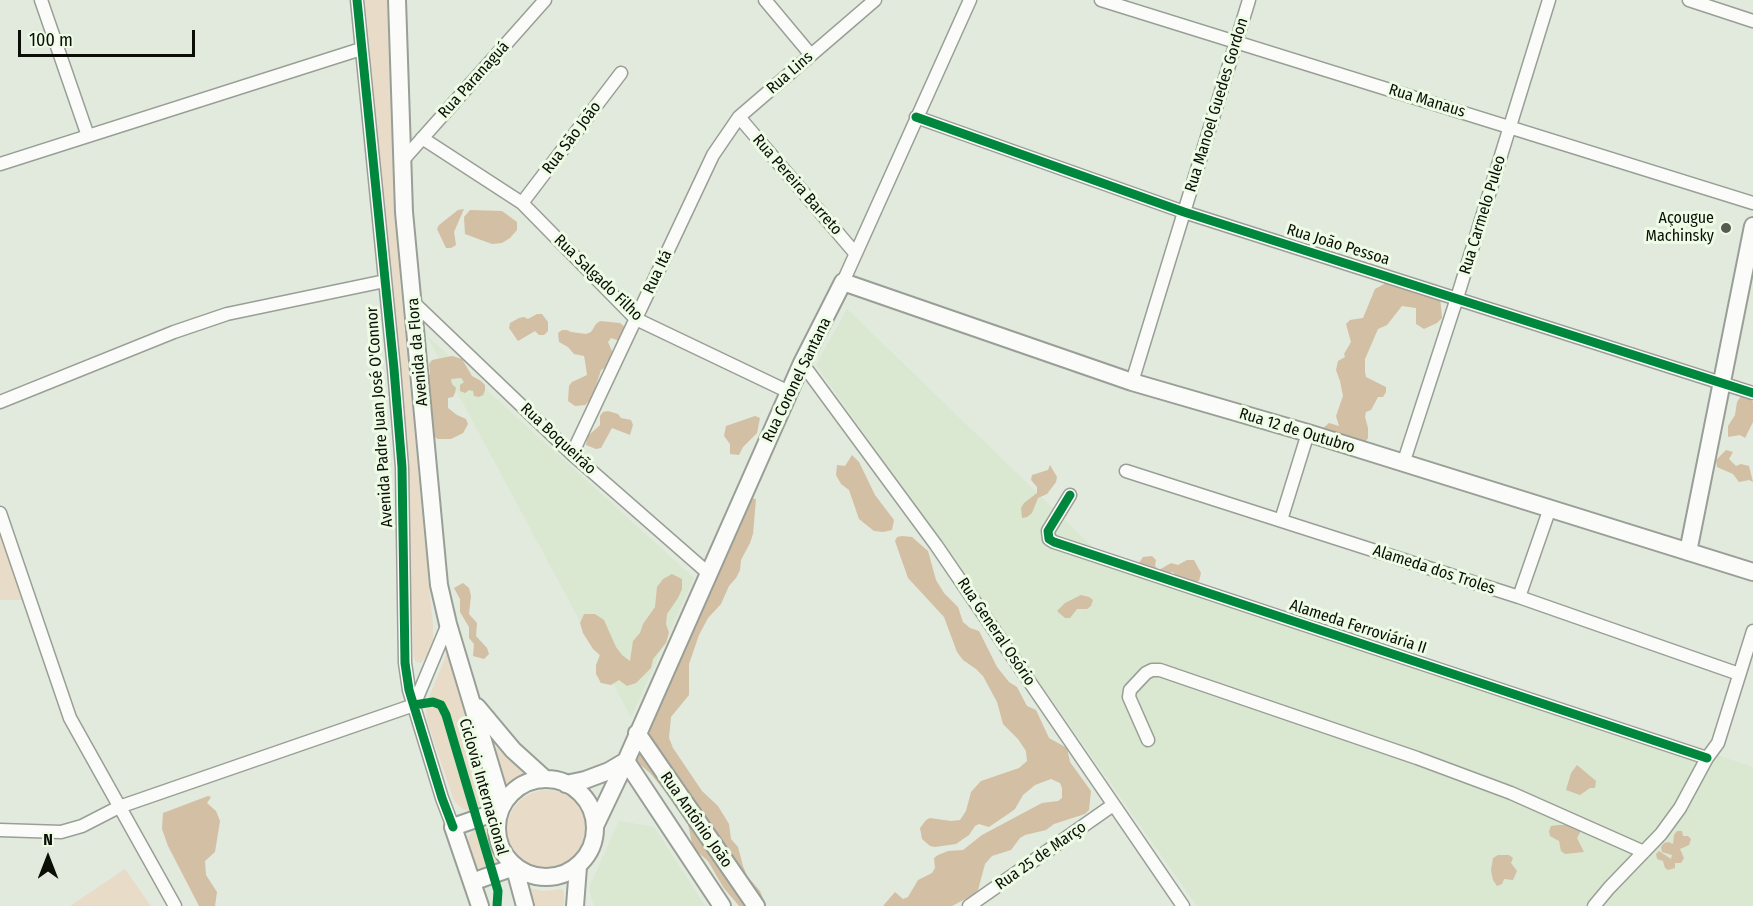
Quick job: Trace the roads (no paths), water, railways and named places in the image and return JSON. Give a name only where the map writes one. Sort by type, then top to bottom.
[{"type":"main road","name":"Avenida da Flora","points":[[397,0],[404,212],[439,585],[501,808]]},
{"type":"main road","points":[[1688,552],[1753,226]]},
{"type":"main road","name":"Rua 12 de Outubro","points":[[843,282],[1132,382],[1308,433],[1753,572]]},
{"type":"main road","name":"Rua Coronel Santana","points":[[595,826],[802,363],[843,282]]},
{"type":"main road","name":"Avenida da Flora","points":[[471,699],[501,737],[545,779]]},
{"type":"main road","name":"Rua Antônio João","points":[[637,734],[756,906]]},
{"type":"main road","points":[[566,784],[609,771],[626,761]]},
{"type":"main road","name":"Rua Antônio João","points":[[626,761],[722,906]]},
{"type":"main road","points":[[545,779],[566,784],[584,796],[592,810],[595,826],[591,848],[578,867],[563,875],[546,878],[529,876],[514,868],[506,859],[497,831],[501,808],[506,797],[517,787],[530,781],[545,779]]},
{"type":"main road","points":[[453,827],[501,808]]},
{"type":"main road","name":"Avenida Padre Juan José O'Connor","points":[[453,827],[480,906]]},
{"type":"main road","points":[[575,906],[578,867]]},
{"type":"main road","points":[[472,882],[514,868]]},
{"type":"main road","points":[[514,868],[525,906]]},
{"type":"street","points":[[41,0],[88,136]]},
{"type":"street","name":"Avenida Padre Juan José O'Connor","points":[[357,0],[402,467],[405,663],[414,705],[453,827]]},
{"type":"street","name":"Rua Paranaguá","points":[[403,160],[545,0]]},
{"type":"street","points":[[765,0],[812,55]]},
{"type":"street","name":"Rua Lins","points":[[712,155],[739,117],[875,0]]},
{"type":"street","name":"Rua Coronel Santana","points":[[843,282],[970,0]]},
{"type":"street","name":"Rua Manaus","points":[[1101,0],[1753,203]]},
{"type":"street","name":"Rua Manoel Guedes Gordon","points":[[1132,382],[1249,0]]},
{"type":"street","name":"Rua Carmelo Puleo","points":[[1403,464],[1549,0]]},
{"type":"street","points":[[1689,0],[1753,21]]},
{"type":"street","points":[[0,164],[361,49]]},
{"type":"street","name":"Rua São João","points":[[522,203],[621,73]]},
{"type":"street","name":"Rua Pereira Barreto","points":[[739,117],[855,253]]},
{"type":"street","name":"Rua João Pessoa","points":[[916,117],[1184,212],[1753,393]]},
{"type":"street","name":"Rua Salgado Filho","points":[[422,138],[522,203],[636,319],[789,392]]},
{"type":"street","name":"Rua Itá","points":[[572,454],[712,155]]},
{"type":"street","points":[[0,402],[174,332],[227,314],[385,281]]},
{"type":"street","name":"Rua Boqueirão","points":[[413,302],[572,454],[708,573]]},
{"type":"street","name":"Rua General Osório","points":[[802,363],[936,544],[1183,906]]},
{"type":"street","points":[[1281,520],[1308,433]]},
{"type":"street","name":"Alameda dos Troles","points":[[1126,471],[1519,597],[1739,674]]},
{"type":"street","name":"Alameda Ferroviária II","points":[[1070,495],[1047,531],[1049,539],[1054,542],[1707,758]]},
{"type":"street","points":[[1519,597],[1550,508]]},
{"type":"street","points":[[0,513],[70,718],[175,906]]},
{"type":"street","points":[[0,830],[61,832],[82,825],[119,807],[414,705],[448,624]]},
{"type":"street","points":[[1594,906],[1661,834],[1680,808],[1707,758],[1718,743],[1753,631]]},
{"type":"street","points":[[1148,740],[1129,697],[1130,690],[1146,673],[1160,670],[1417,758],[1511,793],[1644,852]]},
{"type":"street","name":"Rua 25 de Março","points":[[969,906],[1113,805]]},
{"type":"place","name":"Açougue Machinsky","points":[[1726,228]]}]
